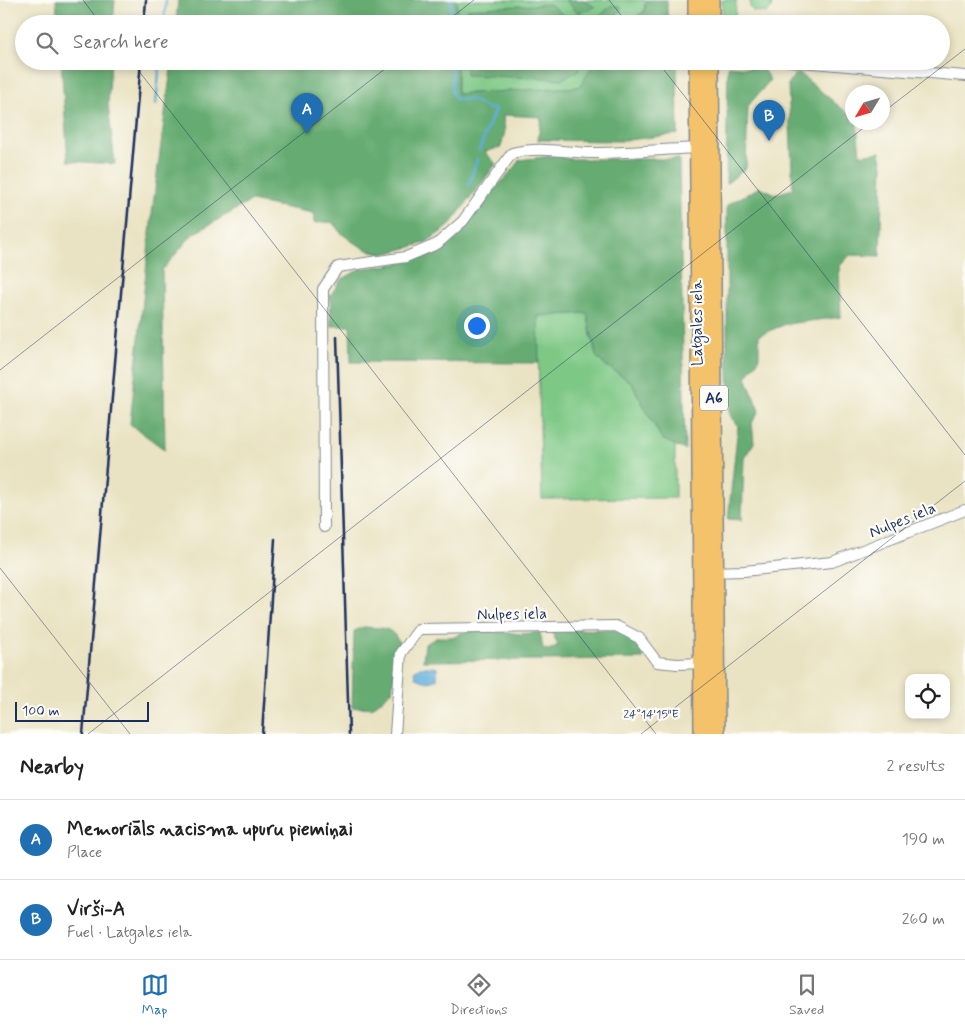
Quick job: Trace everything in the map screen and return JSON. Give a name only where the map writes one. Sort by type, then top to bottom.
[{"type":"highway","points":[[696,0],[696,15]]},
{"type":"highway","points":[[711,0],[711,15]]},
{"type":"highway","name":"Latgales iela","points":[[697,70],[705,148]]},
{"type":"highway","name":"Latgales iela","points":[[710,70],[705,148],[708,572],[717,734]]},
{"type":"highway","name":"Latgales iela","points":[[702,734],[702,663],[708,572]]},
{"type":"street","points":[[895,70],[965,76]]},
{"type":"street","points":[[324,527],[323,288],[338,267],[406,257],[437,244],[463,220],[512,153],[523,150],[544,149],[587,153],[705,148]]},
{"type":"street","name":"Nulpes iela","points":[[708,572],[744,571],[832,562],[965,510]]},
{"type":"street","name":"Nulpes iela","points":[[395,734],[401,652],[419,629],[616,626],[639,638],[657,662],[676,664],[702,663]]},
{"type":"green space","points":[[56,0],[115,0],[114,15],[57,15]]},
{"type":"green space","points":[[178,0],[457,0],[457,15],[177,15]]},
{"type":"green space","points":[[457,0],[645,0],[644,12],[640,15],[457,15]]},
{"type":"green space","points":[[565,0],[583,0],[595,7],[578,13]]},
{"type":"green space","points":[[647,0],[667,0],[668,15],[640,15],[644,12]]},
{"type":"green space","points":[[722,0],[736,0],[735,15],[722,15]]},
{"type":"green space","points":[[750,0],[772,0],[771,9],[767,13],[753,11],[750,7]]},
{"type":"green space","points":[[550,4],[563,15],[467,15],[467,9]]},
{"type":"green space","points":[[611,5],[622,8],[617,15],[601,15]]},
{"type":"green space","points":[[62,70],[110,70],[108,104],[115,164],[68,161]]},
{"type":"green space","points":[[171,70],[457,70],[457,94],[579,87],[590,70],[677,70],[678,134],[620,141],[538,140],[541,117],[503,115],[505,131],[501,147],[485,152],[496,164],[448,227],[425,243],[384,254],[368,250],[353,242],[341,233],[332,222],[314,223],[313,213],[251,201],[193,234],[162,270],[165,450],[130,424],[153,205]]},
{"type":"green space","points":[[457,70],[590,70],[579,87],[457,94]]},
{"type":"green space","points":[[466,70],[578,70],[562,79],[466,75]]},
{"type":"green space","points":[[728,70],[764,70],[770,80],[748,106],[746,168],[726,184]]},
{"type":"green space","points":[[799,73],[845,111],[845,130],[858,130],[860,155],[880,152],[883,166],[880,256],[850,255],[839,267],[841,317],[786,324],[759,335],[759,359],[746,377],[759,411],[752,423],[754,443],[744,458],[742,520],[728,519],[738,426],[730,415],[727,353],[727,205],[760,187],[776,194],[793,189],[788,84],[795,74]]},
{"type":"green space","points":[[559,155],[567,159],[679,159],[685,450],[662,439],[631,382],[602,363],[596,356],[587,313],[538,316],[539,363],[351,362],[350,326],[331,326],[330,296],[341,280],[360,269],[395,264],[428,253],[456,239],[519,160]]},
{"type":"green space","points":[[588,313],[591,337],[603,363],[631,382],[662,439],[675,445],[675,498],[542,499],[537,316]]},
{"type":"green space","points":[[364,627],[387,629],[394,634],[401,646],[396,659],[392,691],[372,708],[352,708],[354,631]]},
{"type":"green space","points":[[557,629],[617,630],[636,641],[644,659],[423,661],[425,644],[438,637],[455,637],[465,631],[521,634],[540,632],[543,649],[549,650],[558,645],[552,632]]},
{"type":"water","points":[[420,667],[437,668],[437,679],[429,682],[416,678],[414,671]]},
{"type":"waterway","points":[[165,15],[166,0]]},
{"type":"waterway","points":[[451,0],[452,15]]},
{"type":"waterway","points":[[156,104],[159,70]]},
{"type":"waterway","points":[[452,70],[452,93],[456,100],[470,99],[489,109],[495,109],[479,151]]},
{"type":"waterway","points":[[469,185],[477,159]]},
{"type":"railway","points":[[145,15],[146,0]]},
{"type":"railway","points":[[83,734],[140,70]]},
{"type":"railway","points":[[337,337],[349,734]]},
{"type":"railway","points":[[262,734],[275,539]]},
{"type":"place","name":"Memoriāls nacisma upuru piemiņai","points":[[307,134]]},
{"type":"place","name":"Virši-A","points":[[769,141]]}]
